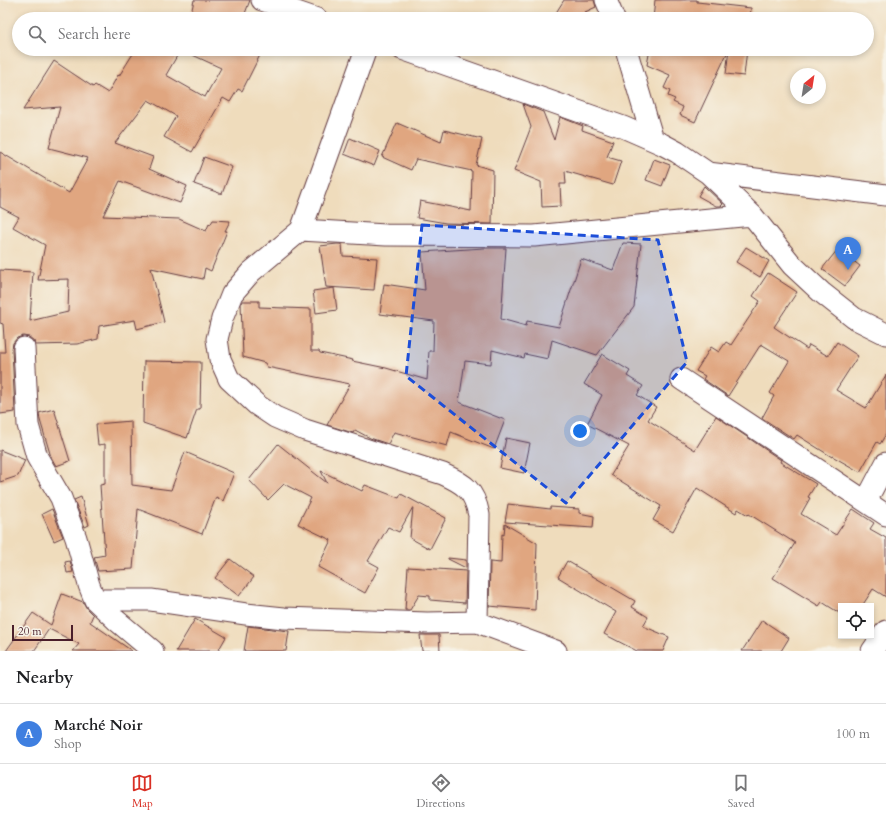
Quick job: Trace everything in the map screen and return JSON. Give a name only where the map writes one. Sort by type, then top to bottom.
[{"type":"street","points":[[262,0],[296,12]]},
{"type":"street","points":[[606,0],[611,12]]},
{"type":"street","points":[[363,56],[301,230],[250,272],[232,294],[222,319],[217,339],[220,358],[229,379],[257,405],[276,417],[305,430],[442,474],[458,481],[470,490],[476,503],[479,515],[477,622]]},
{"type":"street","points":[[422,56],[623,127],[677,152],[708,173],[752,215],[792,265],[821,292],[854,318],[886,334]]},
{"type":"street","points":[[628,56],[653,140]]},
{"type":"street","points":[[708,173],[886,195]]},
{"type":"street","points":[[301,230],[386,235],[534,236],[752,215]]},
{"type":"street","points":[[24,348],[28,426],[37,457],[61,498],[76,538],[89,585],[95,600],[153,651]]},
{"type":"street","points":[[681,379],[886,515]]},
{"type":"street","points":[[866,502],[886,463]]},
{"type":"street","points":[[95,600],[151,600],[284,618],[427,623],[477,622],[556,651]]},
{"type":"street","points":[[872,651],[886,631]]},
{"type":"highlighted area","points":[[422,225],[658,240],[687,362],[566,503],[406,376]]},
{"type":"building","points":[[194,0],[250,0],[246,12],[191,12]]},
{"type":"building","points":[[564,0],[594,0],[596,7],[585,12],[556,12]]},
{"type":"building","points":[[655,0],[697,0],[697,2],[751,8],[751,12],[654,12]]},
{"type":"building","points":[[132,56],[177,56],[166,75],[205,97],[221,68],[195,56],[260,56],[242,91],[238,89],[230,102],[223,98],[192,152],[164,137],[176,116],[148,100],[115,143],[153,157],[149,169],[187,186],[180,203],[120,181],[103,216],[179,219],[206,231],[209,224],[210,225],[213,220],[230,221],[225,231],[227,231],[211,271],[205,268],[203,279],[151,268],[164,322],[137,329],[135,320],[99,326],[98,339],[77,344],[35,345],[34,341],[29,337],[23,336],[17,338],[13,343],[12,349],[15,412],[0,414],[0,352],[5,352],[3,324],[0,323],[0,270],[33,272],[30,321],[68,312],[69,279],[38,280],[45,245],[13,227],[19,217],[0,207],[0,152],[69,193],[88,158],[49,148],[60,107],[23,110],[54,61],[93,87],[95,85],[108,93],[118,75],[119,76]]},
{"type":"building","points":[[649,56],[726,56],[695,122],[680,115],[683,107],[673,102],[675,99],[668,96],[670,91],[664,88],[670,75],[647,65]]},
{"type":"building","points":[[728,56],[746,56],[744,76],[726,74]]},
{"type":"building","points":[[523,104],[543,112],[554,140],[560,117],[583,126],[582,130],[613,141],[607,157],[621,161],[613,185],[565,171],[566,184],[560,184],[561,206],[542,207],[541,182],[514,171],[531,127]]},
{"type":"building","points":[[397,123],[441,142],[444,130],[482,139],[476,165],[493,170],[492,224],[446,223],[417,218],[420,201],[471,211],[472,171],[416,159],[411,170],[382,157]]},
{"type":"building","points":[[350,138],[380,151],[374,166],[344,154]]},
{"type":"building","points":[[204,157],[232,167],[222,194],[194,184]]},
{"type":"building","points":[[654,159],[670,165],[662,186],[646,180]]},
{"type":"building","points":[[704,186],[723,204],[721,206],[716,206],[698,196]]},
{"type":"building","points":[[623,243],[641,244],[634,307],[597,355],[552,340],[548,359],[525,354],[524,358],[492,350],[491,364],[465,361],[459,402],[505,420],[494,449],[451,432],[447,446],[394,432],[388,444],[370,438],[355,430],[353,433],[327,425],[350,384],[267,367],[265,363],[243,357],[241,303],[242,301],[259,301],[259,307],[311,309],[311,351],[319,351],[320,353],[386,368],[427,380],[429,351],[433,351],[434,321],[380,314],[384,284],[425,290],[422,252],[506,248],[501,319],[526,326],[527,321],[559,327],[581,259],[613,270]]},
{"type":"building","points":[[342,244],[343,256],[377,258],[374,290],[326,287],[320,246]]},
{"type":"building","points":[[746,247],[769,261],[760,277],[736,262]]},
{"type":"building","points":[[838,249],[860,266],[845,286],[822,269]]},
{"type":"building","points":[[768,273],[797,292],[774,327],[807,349],[809,345],[828,356],[837,342],[858,356],[836,390],[866,408],[886,375],[886,434],[880,444],[877,442],[860,472],[832,457],[797,435],[794,439],[762,418],[774,396],[770,393],[789,361],[761,344],[728,396],[703,379],[705,376],[696,371],[711,347],[719,352],[726,342],[731,345],[760,301],[753,296]]},
{"type":"building","points":[[334,288],[337,310],[316,313],[313,291]]},
{"type":"building","points":[[602,354],[630,371],[627,376],[643,386],[637,395],[656,407],[648,420],[695,450],[716,416],[781,460],[780,462],[816,484],[808,497],[810,498],[801,514],[836,535],[853,509],[874,523],[870,529],[886,538],[886,597],[873,589],[864,603],[838,603],[838,612],[822,602],[819,606],[773,578],[795,543],[749,514],[748,515],[738,509],[736,513],[697,488],[673,531],[653,520],[661,506],[611,475],[629,446],[587,424],[602,395],[584,384]]},
{"type":"building","points":[[144,361],[201,362],[200,409],[197,409],[187,438],[143,423]]},
{"type":"building","points":[[54,409],[70,461],[56,466],[51,457],[39,413]]},
{"type":"building","points":[[131,421],[132,485],[171,490],[185,452],[234,473],[223,501],[216,497],[202,534],[138,509],[133,569],[98,571],[94,557],[105,555],[100,485],[105,484],[105,444],[98,445],[96,424]]},
{"type":"building","points":[[506,438],[530,443],[524,473],[500,468]]},
{"type":"building","points":[[278,444],[327,483],[321,471],[362,491],[365,485],[399,498],[401,494],[446,518],[430,549],[410,538],[413,507],[399,532],[388,527],[368,561],[379,567],[365,593],[318,567],[331,540],[298,524],[311,498],[284,484],[268,500],[249,480]]},
{"type":"building","points":[[0,450],[25,460],[18,476],[0,482]]},
{"type":"building","points":[[81,497],[89,525],[85,527],[74,500]]},
{"type":"building","points":[[508,504],[550,509],[550,507],[579,509],[579,513],[594,516],[593,528],[505,522]]},
{"type":"building","points":[[52,509],[63,537],[54,541],[42,514]]},
{"type":"building","points":[[505,524],[537,543],[535,610],[489,606],[490,562],[501,563],[502,534],[504,535]]},
{"type":"building","points":[[230,559],[254,577],[239,596],[215,578]]},
{"type":"building","points":[[448,559],[466,560],[466,568]]},
{"type":"building","points":[[70,561],[73,572],[67,573],[65,562]]},
{"type":"building","points":[[567,561],[635,601],[632,607],[648,617],[643,626],[669,637],[663,651],[637,651],[604,634],[616,612],[558,577]]},
{"type":"building","points":[[408,567],[466,571],[465,603],[430,600],[430,596],[419,595],[410,610],[405,610]]},
{"type":"building","points":[[62,594],[83,602],[93,615],[90,622],[132,651],[73,651],[79,644],[49,629],[34,651],[6,651],[33,613],[51,625]]},
{"type":"building","points":[[195,619],[226,637],[218,651],[176,651]]},
{"type":"building","points":[[762,620],[789,638],[781,651],[742,651]]},
{"type":"building","points":[[248,626],[289,631],[286,651],[244,651]]},
{"type":"building","points":[[420,635],[439,635],[440,651],[422,651]]},
{"type":"place","name":"Marché Noir","points":[[848,270]]}]
